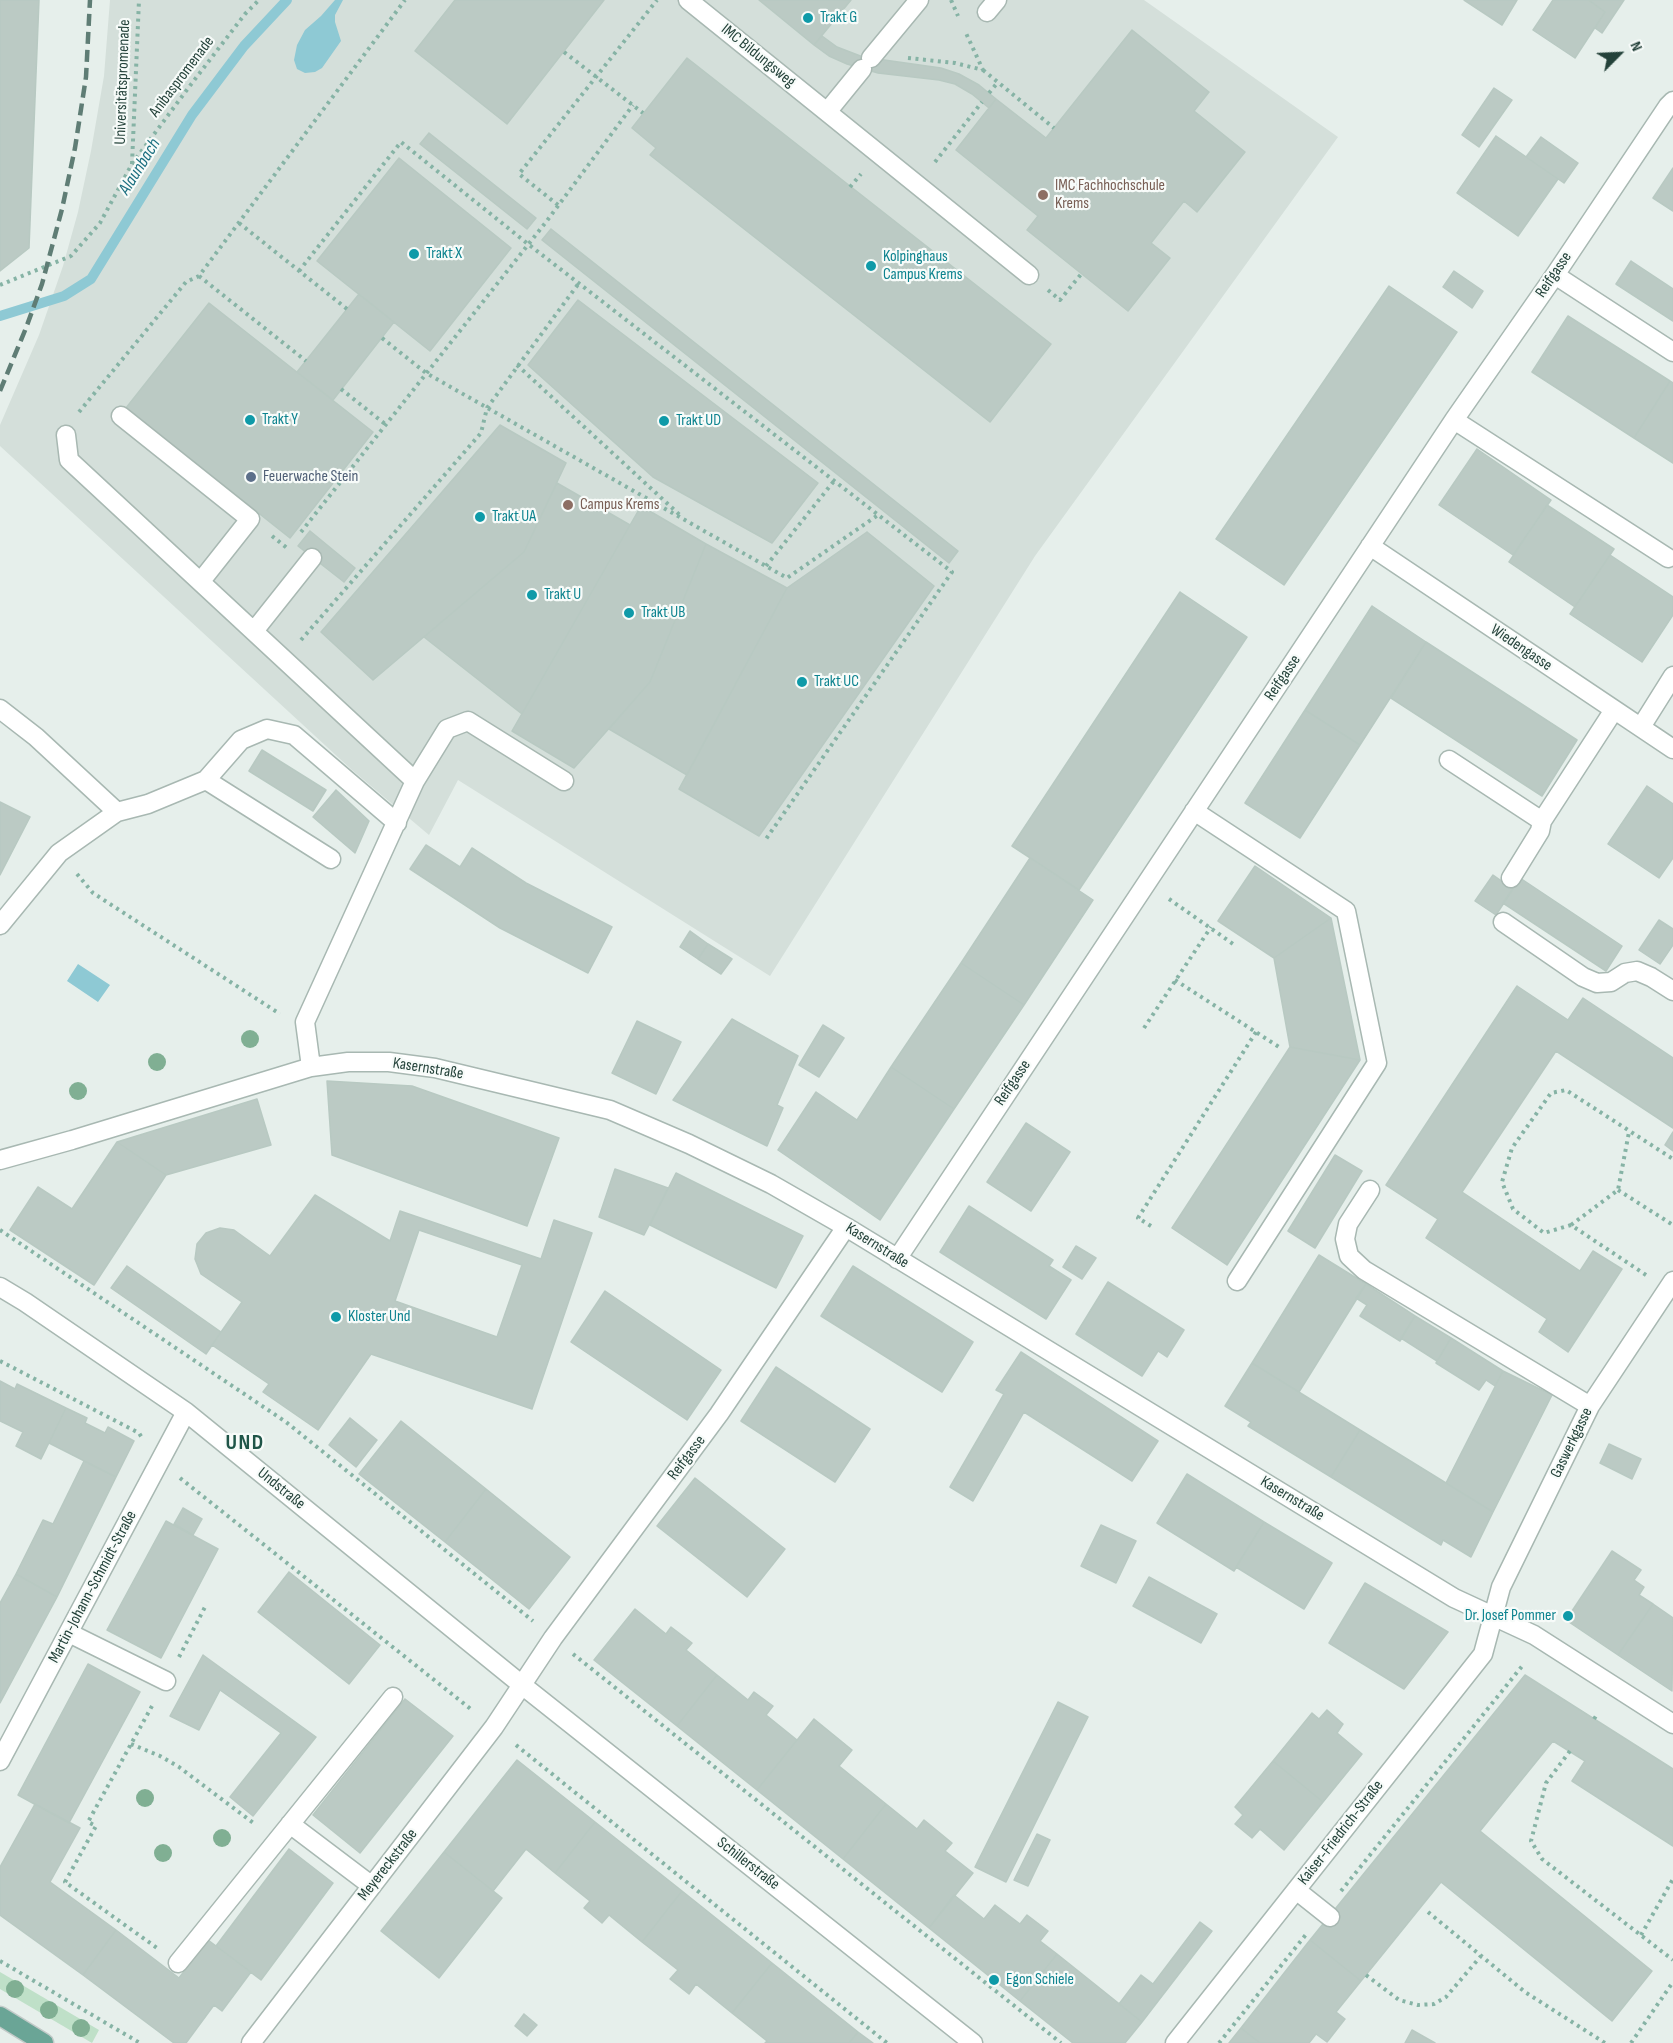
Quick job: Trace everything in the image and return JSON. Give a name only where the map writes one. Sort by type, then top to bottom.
[{"type":"main road","points":[[0,2016],[44,2043]]},
{"type":"street","name":"IMC Bildungsweg","points":[[688,0],[1029,275]]},
{"type":"street","points":[[827,112],[920,0]]},
{"type":"street","name":"Reifgasse","points":[[897,1259],[1454,420],[1671,106]]},
{"type":"street","points":[[1555,275],[1673,352]]},
{"type":"street","points":[[121,416],[250,519],[201,581]]},
{"type":"street","points":[[1454,420],[1668,558]]},
{"type":"street","points":[[66,435],[69,460],[416,781]]},
{"type":"street","name":"Wiedengasse","points":[[1370,546],[1673,749]]},
{"type":"street","points":[[254,631],[312,558]]},
{"type":"street","points":[[1641,727],[1673,676]]},
{"type":"street","points":[[0,709],[36,737],[117,812]]},
{"type":"street","points":[[1511,878],[1540,831],[1542,821],[1614,710]]},
{"type":"street","points":[[311,1067],[304,1022],[416,781],[447,729],[468,721],[564,781]]},
{"type":"street","points":[[0,925],[59,853],[117,812],[148,804],[206,780],[241,740],[267,729],[294,735],[398,823]]},
{"type":"street","points":[[1449,760],[1542,821]]},
{"type":"street","points":[[206,780],[331,859]]},
{"type":"street","points":[[1194,811],[1346,911],[1377,1063],[1237,1281]]},
{"type":"street","points":[[1503,922],[1583,977],[1597,983],[1611,982],[1625,973],[1637,971],[1652,977],[1673,991]]},
{"type":"street","name":"Kasernstraße","points":[[0,1160],[311,1067],[348,1062],[389,1062],[435,1068],[610,1110],[771,1184],[846,1227],[1454,1598],[1534,1635],[1673,1724]]},
{"type":"street","points":[[1370,1190],[1348,1224],[1345,1239],[1349,1256],[1364,1270],[1590,1406]]},
{"type":"street","name":"Reifgasse","points":[[522,1685],[553,1638],[719,1414],[846,1227]]},
{"type":"street","name":"Gaswerkgasse","points":[[1494,1616],[1501,1587],[1590,1406],[1673,1281]]},
{"type":"street","name":"Undstraße","points":[[0,1287],[186,1412],[522,1685]]},
{"type":"street","name":"Martin-Johann-Schmidt-Straße","points":[[0,1761],[186,1412]]},
{"type":"street","name":"Kaiser-Friedrich-Straße","points":[[1175,2043],[1483,1654],[1494,1616]]},
{"type":"street","points":[[69,1633],[166,1681]]},
{"type":"street","name":"Meyereckstraße","points":[[251,2043],[494,1727],[522,1685]]},
{"type":"street","name":"Schillerstraße","points":[[522,1685],[973,2043]]},
{"type":"street","points":[[177,1963],[393,1697]]},
{"type":"street","points":[[290,1824],[372,1886]]},
{"type":"street","points":[[1296,1890],[1327,1915]]},
{"type":"path","name":"Universitätspromenade","points":[[132,164],[139,0]]},
{"type":"path","name":"Anibaspromenade","points":[[0,285],[71,256],[100,223],[132,164],[245,14],[259,0]]},
{"type":"path","points":[[66,435],[77,414],[186,282],[199,276],[405,0]]},
{"type":"path","points":[[558,205],[519,174],[657,0]]},
{"type":"path","points":[[951,0],[960,20]]},
{"type":"path","points":[[965,30],[983,70]]},
{"type":"path","points":[[564,52],[644,113]]},
{"type":"path","points":[[869,61],[955,63],[983,70],[1054,128]]},
{"type":"path","points":[[989,93],[998,82]]},
{"type":"path","points":[[917,184],[982,102]]},
{"type":"path","points":[[300,533],[528,244],[633,105]]},
{"type":"path","points":[[298,271],[401,142],[528,244],[952,572],[766,839]]},
{"type":"path","points":[[239,223],[347,309]]},
{"type":"path","points":[[199,276],[306,361]]},
{"type":"path","points":[[285,659],[481,433],[487,408],[579,283]]},
{"type":"path","points":[[382,338],[426,373],[787,578],[878,515]]},
{"type":"path","points":[[517,365],[688,522]]},
{"type":"path","points":[[341,389],[386,424]]},
{"type":"path","points":[[766,566],[834,481]]},
{"type":"path","points":[[250,519],[288,549],[294,541]]},
{"type":"path","points":[[59,853],[93,893],[277,1013],[304,1022]]},
{"type":"path","points":[[1146,883],[1236,946]]},
{"type":"path","points":[[1144,1028],[1211,927]]},
{"type":"path","points":[[1175,980],[1279,1047]]},
{"type":"path","points":[[1151,1226],[1138,1218],[1256,1032]]},
{"type":"path","points":[[1629,1132],[1618,1190],[1570,1226],[1544,1233],[1514,1209],[1502,1182],[1512,1148],[1551,1094],[1566,1090],[1673,1159]]},
{"type":"path","points":[[1618,1190],[1673,1225]]},
{"type":"path","points":[[1570,1226],[1653,1280]]},
{"type":"path","points":[[0,1361],[139,1433],[160,1461],[887,2043]]},
{"type":"path","points":[[177,1963],[66,1882],[96,1826],[88,1822],[205,1607]]},
{"type":"path","points":[[1219,2043],[1327,1915],[1523,1665]]},
{"type":"path","points":[[1594,1719],[1598,1713]]},
{"type":"path","points":[[131,1744],[179,1767],[276,1841]]},
{"type":"path","points":[[1570,1751],[1546,1783],[1531,1840],[1542,1859],[1673,1960]]},
{"type":"path","points":[[1641,1935],[1673,1879]]},
{"type":"path","points":[[1428,1912],[1525,1992],[1605,2043]]},
{"type":"path","points":[[1366,1975],[1399,2000],[1418,2005],[1434,2004],[1446,1997],[1480,1956]]},
{"type":"path","points":[[0,1961],[140,2043]]},
{"type":"path","points":[[1631,2043],[1673,1982]]},
{"type":"shaded area","name":"Campus Krems","points":[[110,0],[1144,0],[1338,137],[1035,556],[770,976],[458,780],[429,835],[352,770],[0,446],[0,425],[39,335],[63,266],[78,212],[104,76]]},
{"type":"green space","points":[[0,1972],[99,2030],[92,2043],[0,1989]]},
{"type":"water","points":[[335,0],[343,0],[335,15],[341,41],[322,68],[315,72],[305,73],[297,69],[294,60],[297,45],[305,30]]},
{"type":"water","points":[[78,964],[110,985],[98,1002],[67,981]]},
{"type":"building","points":[[0,0],[39,0],[29,248],[0,271]]},
{"type":"building","points":[[455,0],[604,0],[507,124],[415,51]]},
{"type":"building","name":"Trakt G","points":[[759,0],[851,0],[814,45]]},
{"type":"building","points":[[1464,0],[1517,0],[1502,25]]},
{"type":"building","points":[[1553,0],[1588,0],[1605,12],[1575,58],[1533,30]]},
{"type":"building","points":[[1589,0],[1624,0],[1602,33],[1595,28],[1605,12]]},
{"type":"building","points":[[1132,30],[1209,92],[1194,111],[1245,152],[1197,212],[1184,201],[1151,243],[1170,258],[1128,311],[1027,230],[1038,216],[956,150],[996,99],[1046,138]]},
{"type":"building","points":[[822,36],[837,47],[863,57],[941,68],[959,74],[979,85],[996,99],[989,108],[955,84],[878,73],[847,64],[829,56],[814,45]]},
{"type":"building","name":"Kolpinghaus Campus Krems","points":[[687,58],[1051,344],[990,422],[650,155],[656,148],[632,128]]},
{"type":"building","points":[[1494,88],[1512,100],[1479,147],[1462,135]]},
{"type":"building","points":[[429,133],[536,218],[527,229],[420,144]]},
{"type":"building","points":[[1496,136],[1558,179],[1518,236],[1457,193]]},
{"type":"building","points":[[1541,137],[1578,163],[1564,183],[1526,157]]},
{"type":"building","name":"Trakt X","points":[[399,158],[511,248],[430,351],[317,261]]},
{"type":"building","points":[[1673,168],[1673,211],[1653,198]]},
{"type":"building","points":[[551,229],[958,551],[949,563],[542,240]]},
{"type":"building","points":[[1631,261],[1673,289],[1673,321],[1616,284]]},
{"type":"building","points":[[1454,271],[1483,291],[1472,308],[1443,287]]},
{"type":"building","points":[[1389,286],[1457,332],[1284,585],[1216,539]]},
{"type":"building","points":[[359,294],[394,322],[333,400],[297,372]]},
{"type":"building","name":"Trakt UD","points":[[578,300],[818,483],[772,543],[653,477],[528,365]]},
{"type":"building","name":"Trakt Y","points":[[209,303],[373,432],[290,538],[126,408]]},
{"type":"building","points":[[1568,316],[1670,381],[1634,438],[1532,372]]},
{"type":"building","points":[[1670,381],[1673,383],[1673,463],[1634,438]]},
{"type":"building","name":"Trakt UA","points":[[500,425],[566,463],[524,552],[373,680],[321,632]]},
{"type":"building","points":[[1477,449],[1551,500],[1513,555],[1439,505]]},
{"type":"building","name":"Trakt U","points":[[557,483],[630,525],[522,714],[424,637],[524,552]]},
{"type":"building","points":[[1547,505],[1614,549],[1575,607],[1509,562]]},
{"type":"building","name":"Trakt UB","points":[[641,506],[706,544],[650,682],[574,768],[512,731]]},
{"type":"building","points":[[310,531],[355,568],[344,582],[298,546]]},
{"type":"building","name":"Trakt UC","points":[[867,532],[934,586],[759,836],[679,789],[787,588]]},
{"type":"building","points":[[706,544],[787,588],[687,775],[609,729],[650,682]]},
{"type":"building","points":[[1610,555],[1673,597],[1673,615],[1642,662],[1570,614]]},
{"type":"building","points":[[1180,592],[1247,637],[1079,890],[1012,846]]},
{"type":"building","points":[[1372,606],[1426,642],[1360,745],[1305,710]]},
{"type":"building","points":[[1426,642],[1577,740],[1542,796],[1391,698]]},
{"type":"building","points":[[1305,710],[1360,745],[1300,838],[1245,803]]},
{"type":"building","points":[[262,750],[326,790],[313,811],[249,771]]},
{"type":"building","points":[[1647,786],[1673,804],[1673,858],[1659,878],[1608,844]]},
{"type":"building","points":[[336,790],[369,821],[355,853],[313,817]]},
{"type":"building","points":[[0,802],[30,817],[0,875]]},
{"type":"building","points":[[426,845],[460,867],[472,848],[526,883],[612,927],[588,973],[500,928],[410,869]]},
{"type":"building","points":[[1030,858],[1093,900],[1024,1005],[961,963]]},
{"type":"building","points":[[1255,866],[1331,918],[1274,958],[1218,921]]},
{"type":"building","points":[[1493,875],[1513,889],[1496,915],[1475,901]]},
{"type":"building","points":[[1520,878],[1622,946],[1606,971],[1503,903]]},
{"type":"building","points":[[1331,918],[1360,1060],[1290,1047],[1274,958]]},
{"type":"building","points":[[1659,920],[1673,929],[1673,945],[1660,964],[1639,950]]},
{"type":"building","points":[[690,931],[708,944],[698,959],[680,947]]},
{"type":"building","points":[[708,944],[732,959],[721,974],[698,959]]},
{"type":"building","points":[[961,963],[1024,1005],[954,1109],[891,1067]]},
{"type":"building","points":[[1517,986],[1568,1020],[1583,998],[1673,1058],[1673,1128],[1556,1051],[1462,1192],[1580,1271],[1593,1251],[1622,1269],[1568,1352],[1539,1332],[1547,1319],[1426,1238],[1438,1219],[1386,1185]]},
{"type":"building","points":[[732,1019],[798,1056],[777,1105],[783,1108],[767,1146],[673,1100]]},
{"type":"building","points":[[637,1021],[681,1042],[656,1094],[612,1073]]},
{"type":"building","points":[[823,1025],[844,1038],[819,1077],[799,1065]]},
{"type":"building","points":[[1290,1047],[1360,1060],[1227,1265],[1172,1228]]},
{"type":"building","points":[[891,1067],[954,1109],[880,1220],[778,1150],[816,1092],[857,1120]]},
{"type":"building","points":[[327,1081],[412,1086],[559,1138],[527,1226],[332,1155]]},
{"type":"building","points":[[257,1099],[271,1145],[166,1175],[117,1142]]},
{"type":"building","points":[[1026,1123],[1070,1152],[1031,1211],[987,1182]]},
{"type":"building","points":[[1673,1132],[1673,1151],[1665,1145]]},
{"type":"building","points":[[117,1142],[166,1175],[94,1285],[10,1230],[38,1187],[72,1209]]},
{"type":"building","points":[[1335,1155],[1362,1171],[1315,1248],[1288,1231]]},
{"type":"building","points":[[615,1169],[668,1188],[644,1235],[599,1217]]},
{"type":"building","points":[[676,1173],[803,1236],[776,1288],[650,1225]]},
{"type":"building","name":"Kloster Und","points":[[315,1195],[390,1241],[400,1211],[541,1259],[554,1220],[592,1233],[532,1409],[371,1354],[318,1430],[263,1392],[269,1384],[212,1345],[242,1302],[201,1274],[195,1259],[197,1244],[206,1233],[220,1228],[234,1230],[270,1256]],"holes":[[[419,1230],[522,1265],[497,1337],[395,1301]]]},
{"type":"building","points":[[969,1206],[1053,1260],[1049,1266],[1071,1280],[1046,1319],[940,1252]]},
{"type":"building","points":[[1076,1246],[1096,1258],[1082,1279],[1063,1267]]},
{"type":"building","points":[[1319,1255],[1366,1284],[1299,1392],[1252,1363]]},
{"type":"building","points":[[127,1266],[221,1332],[206,1354],[111,1288]]},
{"type":"building","points":[[853,1266],[973,1342],[942,1392],[821,1316]]},
{"type":"building","points":[[1108,1282],[1184,1330],[1167,1357],[1158,1351],[1142,1376],[1076,1334]]},
{"type":"building","points":[[1366,1284],[1415,1316],[1400,1341],[1360,1316],[1367,1305],[1356,1298]]},
{"type":"building","points":[[605,1291],[721,1370],[687,1420],[571,1342]]},
{"type":"building","points":[[1415,1316],[1451,1338],[1437,1361],[1401,1338]]},
{"type":"building","points":[[1451,1338],[1503,1371],[1495,1386],[1486,1380],[1479,1390],[1436,1363]]},
{"type":"building","points":[[1021,1352],[1158,1441],[1132,1481],[1024,1412],[973,1501],[950,1487],[1004,1394],[996,1390]]},
{"type":"building","points":[[1252,1363],[1360,1430],[1331,1477],[1248,1426],[1251,1422],[1225,1406]]},
{"type":"building","points":[[776,1367],[870,1429],[835,1482],[741,1421]]},
{"type":"building","points":[[1503,1371],[1552,1395],[1493,1512],[1446,1483]]},
{"type":"building","points":[[0,1381],[15,1389],[17,1384],[66,1408],[41,1459],[16,1446],[23,1432],[0,1421]]},
{"type":"building","points":[[66,1408],[87,1418],[85,1423],[105,1433],[108,1427],[134,1441],[116,1477],[49,1443]]},
{"type":"building","points":[[350,1418],[377,1440],[356,1467],[329,1445]]},
{"type":"building","points":[[401,1421],[486,1489],[445,1542],[359,1474]]},
{"type":"building","points":[[1360,1430],[1493,1512],[1471,1557],[1443,1540],[1441,1545],[1331,1477]]},
{"type":"building","points":[[1609,1444],[1641,1459],[1632,1479],[1600,1463]]},
{"type":"building","points":[[84,1461],[116,1477],[57,1597],[16,1574],[43,1520],[53,1524]]},
{"type":"building","points":[[1187,1474],[1264,1522],[1234,1571],[1157,1523]]},
{"type":"building","points":[[695,1478],[785,1549],[747,1597],[657,1526]]},
{"type":"building","points":[[486,1489],[570,1557],[529,1609],[445,1542]]},
{"type":"building","points":[[183,1508],[202,1519],[193,1535],[174,1524]]},
{"type":"building","points":[[166,1521],[218,1549],[161,1658],[107,1630]]},
{"type":"building","points":[[1264,1522],[1332,1563],[1304,1609],[1236,1567]]},
{"type":"building","points":[[1101,1525],[1136,1541],[1116,1583],[1081,1566]]},
{"type":"building","points":[[1612,1551],[1641,1570],[1634,1580],[1644,1587],[1639,1595],[1653,1604],[1618,1655],[1566,1620]]},
{"type":"building","points":[[289,1572],[380,1645],[349,1684],[258,1612]]},
{"type":"building","points":[[16,1574],[57,1597],[0,1703],[0,1603]]},
{"type":"building","points":[[1149,1577],[1217,1614],[1201,1643],[1133,1606]]},
{"type":"building","points":[[1365,1583],[1448,1632],[1404,1689],[1329,1643]]},
{"type":"building","points":[[1653,1604],[1673,1618],[1672,1691],[1618,1655]]},
{"type":"building","points":[[635,1609],[666,1634],[671,1627],[692,1643],[686,1650],[717,1675],[677,1726],[594,1660]]},
{"type":"building","points":[[203,1655],[316,1737],[253,1816],[230,1797],[281,1733],[220,1690],[199,1730],[170,1716]]},
{"type":"building","points":[[88,1664],[140,1692],[69,1823],[18,1795]]},
{"type":"building","points":[[717,1675],[748,1700],[754,1692],[773,1706],[766,1715],[797,1740],[757,1790],[677,1726]]},
{"type":"building","points":[[1525,1675],[1673,1769],[1673,1846],[1572,1781],[1585,1761],[1553,1741],[1480,1831],[1652,1971],[1612,2021],[1441,1882],[1361,1981],[1310,1940]]},
{"type":"building","points":[[405,1699],[453,1736],[360,1853],[313,1815]]},
{"type":"building","points":[[1058,1702],[1088,1717],[1006,1882],[975,1867]]},
{"type":"building","points":[[1327,1710],[1343,1724],[1337,1733],[1362,1754],[1323,1802],[1273,1761],[1312,1713],[1319,1719]]},
{"type":"building","points":[[814,1719],[852,1750],[839,1766],[886,1804],[843,1859],[757,1790]]},
{"type":"building","points":[[517,1760],[595,1822],[555,1873],[526,1849],[493,1891],[444,1852]]},
{"type":"building","points":[[1273,1761],[1323,1802],[1284,1850],[1260,1829],[1252,1838],[1235,1824],[1243,1815],[1235,1807]]},
{"type":"building","points":[[35,1804],[80,1828],[50,1882],[116,1930],[83,1975],[0,1915],[0,1867]]},
{"type":"building","points":[[886,1804],[917,1829],[924,1820],[952,1843],[945,1851],[973,1873],[929,1928],[843,1859]]},
{"type":"building","points":[[595,1822],[682,1891],[642,1942],[609,1915],[602,1923],[584,1908],[590,1901],[555,1873]]},
{"type":"building","points":[[1037,1834],[1050,1840],[1028,1886],[1014,1880]]},
{"type":"building","points":[[289,1849],[333,1883],[261,1980],[216,1946]]},
{"type":"building","points":[[444,1852],[502,1898],[439,1978],[381,1931]]},
{"type":"building","points":[[682,1891],[772,1963],[732,2013],[696,1984],[689,1994],[670,1979],[678,1970],[642,1942]]},
{"type":"building","points":[[954,1895],[984,1919],[995,1905],[1020,1924],[1027,1915],[1048,1931],[1040,1941],[1057,1954],[1020,2001],[929,1928]]},
{"type":"building","points":[[1200,1922],[1212,1931],[1142,2022],[1119,2004],[1141,1975],[1153,1984]]},
{"type":"building","points":[[116,1930],[179,1978],[208,1940],[251,1972],[222,2011],[214,2005],[186,2043],[174,2043],[83,1975]]},
{"type":"building","points":[[1310,1940],[1361,1981],[1336,2012],[1345,2019],[1327,2042],[1316,2034],[1309,2043],[1260,2043],[1241,2028]]},
{"type":"building","points":[[1057,1954],[1142,2022],[1125,2043],[1073,2043],[1020,2001]]},
{"type":"building","points":[[772,1963],[858,2032],[849,2043],[765,2043],[767,2041],[732,2013]]},
{"type":"building","points":[[524,2014],[537,2025],[527,2036],[515,2026]]},
{"type":"building","points":[[1241,2028],[1260,2043],[1229,2043]]},
{"type":"building","points":[[1412,2030],[1435,2043],[1405,2043]]},
{"type":"building","points":[[858,2032],[873,2043],[849,2043]]},
{"type":"waterway","name":"Alaunbach","points":[[0,316],[64,296],[91,279],[192,115],[244,46],[287,0]]},
{"type":"railway","points":[[0,391],[42,284],[62,209],[75,148],[86,77],[90,0]]},
{"type":"place","name":"Trakt G","points":[[808,18]]},
{"type":"place","name":"IMC Fachhochschule Krems","points":[[1043,195]]},
{"type":"place","name":"Trakt X","points":[[414,254]]},
{"type":"place","name":"Kolpinghaus Campus Krems","points":[[871,266]]},
{"type":"place","name":"Trakt Y","points":[[250,420]]},
{"type":"place","name":"Trakt UD","points":[[664,421]]},
{"type":"place","name":"Feuerwache Stein","points":[[251,477]]},
{"type":"place","name":"Campus Krems","points":[[568,505]]},
{"type":"place","name":"Trakt UA","points":[[480,517]]},
{"type":"place","name":"Trakt U","points":[[532,595]]},
{"type":"place","name":"Trakt UB","points":[[629,613]]},
{"type":"place","name":"Trakt UC","points":[[802,682]]},
{"type":"place","name":"Kloster Und","points":[[336,1317]]},
{"type":"place","name":"Dr. Josef Pommer","points":[[1568,1616]]},
{"type":"place","name":"Egon Schiele","points":[[994,1980]]},
{"type":"district","name":"UND","points":[[245,1443]]}]
